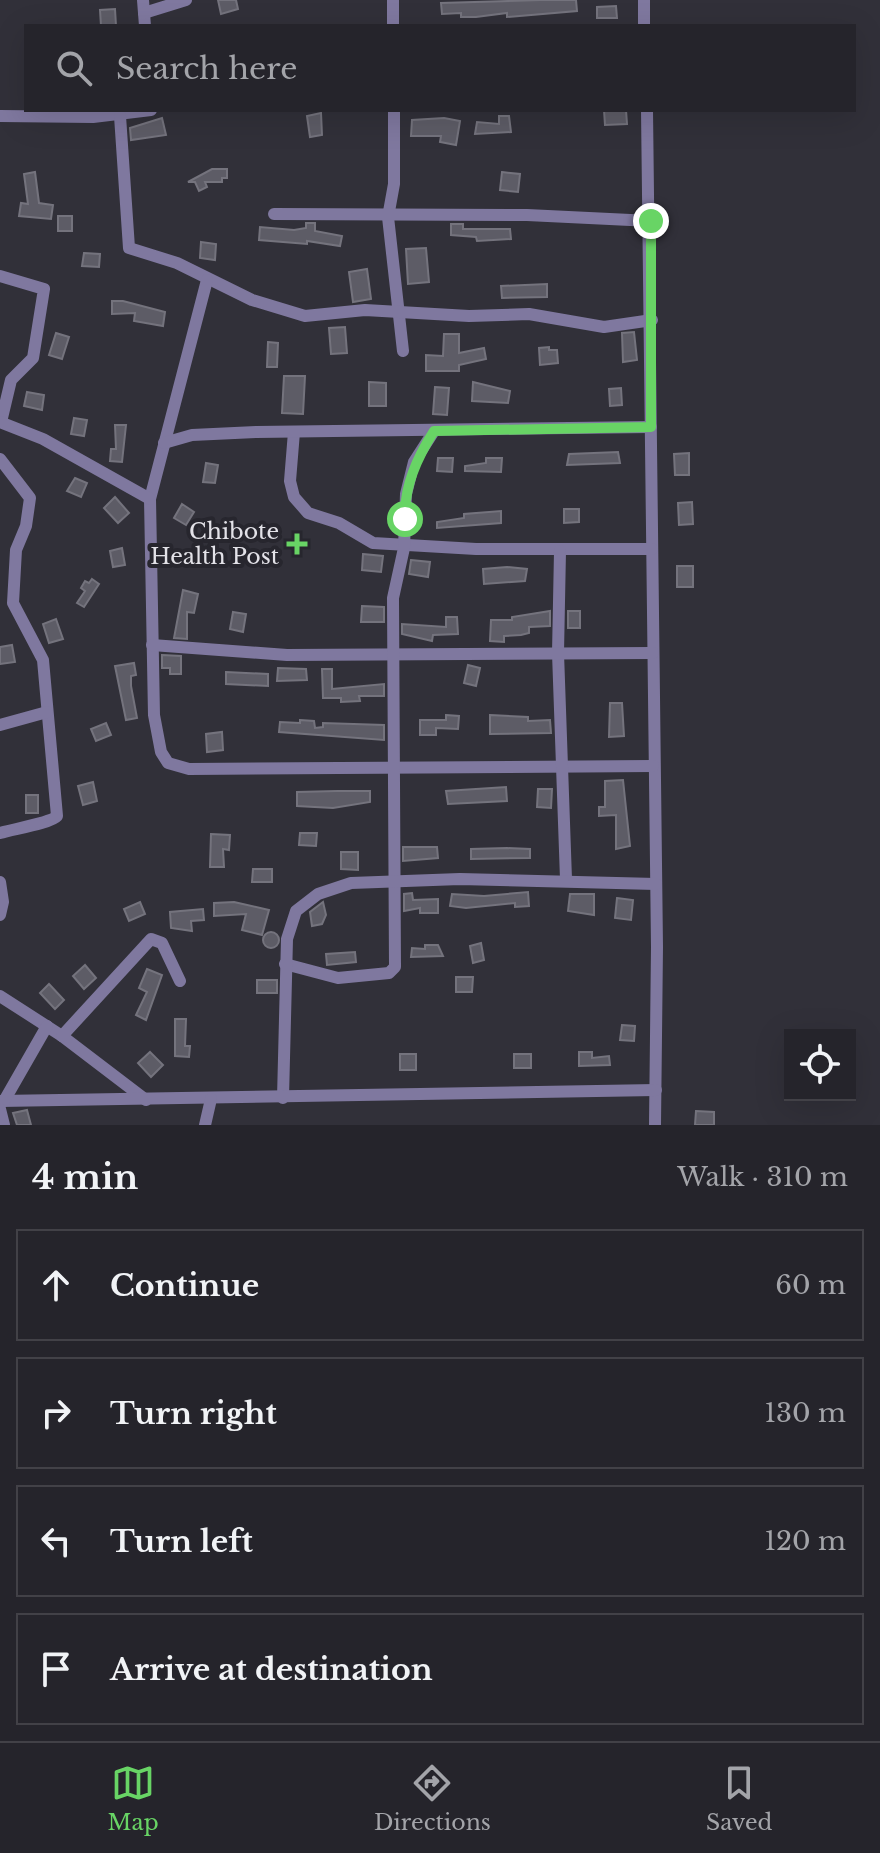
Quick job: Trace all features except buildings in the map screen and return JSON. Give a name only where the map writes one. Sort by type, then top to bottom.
[{"type":"street","points":[[144,13],[186,0]]},
{"type":"street","points":[[393,0],[393,24]]},
{"type":"street","points":[[644,0],[644,24]]},
{"type":"street","points":[[0,116],[120,116],[141,112]]},
{"type":"street","points":[[394,112],[395,165],[388,217],[403,351]]},
{"type":"street","points":[[647,112],[652,320],[655,1125]]},
{"type":"street","points":[[120,116],[129,248],[177,263],[207,280],[291,314],[323,316],[382,310],[481,316],[529,314],[604,327],[652,320]]},
{"type":"street","points":[[274,214],[388,217],[527,215],[651,221]]},
{"type":"street","points":[[0,276],[44,289],[33,358],[11,380],[1,422],[43,439],[150,499]]},
{"type":"street","points":[[207,280],[150,499],[157,737],[168,763],[177,767],[653,766]]},
{"type":"street","points":[[164,443],[192,435],[651,427]]},
{"type":"street","points":[[285,964],[338,978],[393,971],[394,587],[404,548],[406,494],[414,462],[434,431]]},
{"type":"street","points":[[294,432],[290,481],[301,505],[316,517],[339,523],[369,542],[404,548],[652,549]]},
{"type":"street","points":[[0,459],[26,489],[31,505],[16,550],[7,593],[30,629],[43,660],[57,816],[52,821],[0,833]]},
{"type":"street","points":[[560,551],[558,653],[566,879]]},
{"type":"street","points":[[152,645],[273,654],[653,653]]},
{"type":"street","points":[[0,725],[47,712]]},
{"type":"street","points":[[283,1098],[285,964],[290,923],[306,901],[351,883],[566,879],[656,884]]},
{"type":"street","points":[[0,882],[3,902],[0,915]]},
{"type":"street","points":[[62,1036],[151,939],[162,943],[180,981]]},
{"type":"street","points":[[0,996],[62,1036],[146,1100]]},
{"type":"street","points":[[4,1125],[1,1103],[47,1026]]},
{"type":"street","points":[[1,1103],[656,1090]]},
{"type":"street","points":[[205,1125],[211,1099]]},
{"type":"place","name":"Chibote Health Post","points":[[297,544]]},
{"type":"route","points":[[405,519],[405,500],[414,462],[434,431],[651,427],[651,221]]}]
